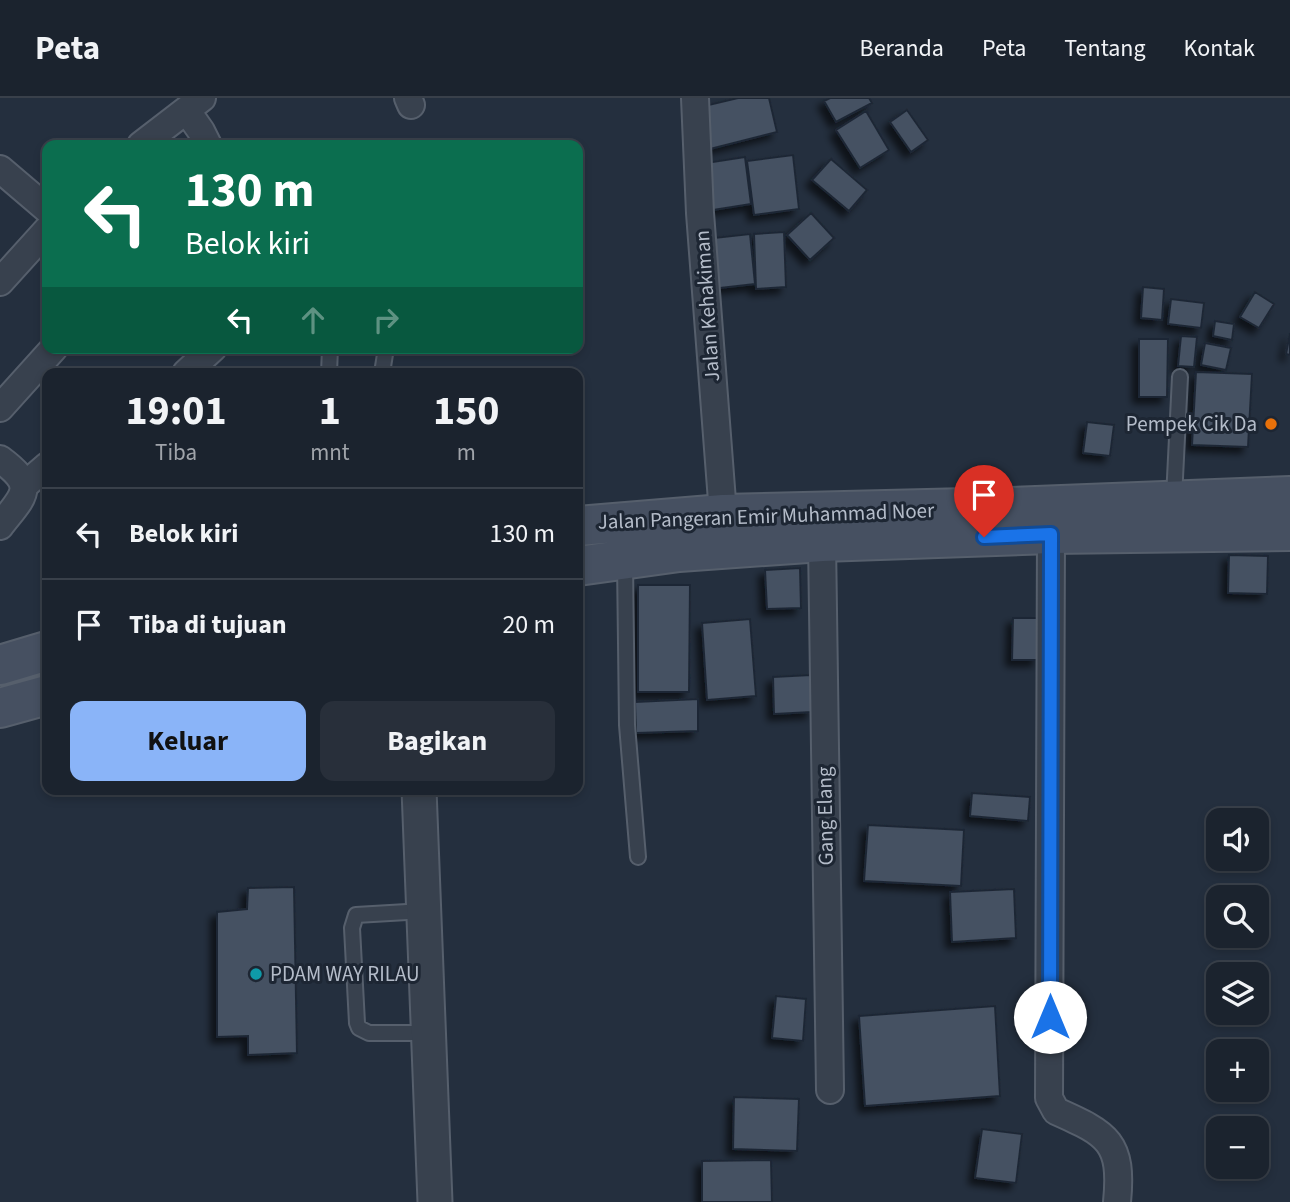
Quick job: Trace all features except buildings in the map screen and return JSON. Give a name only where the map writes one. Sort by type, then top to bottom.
[{"type":"main road","name":"Jalan Pangeran Emir Muhammad Noer","points":[[583,526],[678,535],[822,542],[1009,522],[1174,500],[1290,496]]},
{"type":"main road","name":"Jalan Pangeran Emir Muhammad Noer","points":[[583,565],[625,559],[723,514],[1009,522],[1051,534],[1290,531]]},
{"type":"main road","points":[[0,666],[42,653]]},
{"type":"main road","points":[[0,708],[42,696]]},
{"type":"street","name":"Jalan Kehakiman","points":[[695,98],[700,213],[723,514]]},
{"type":"street","points":[[148,140],[194,105],[206,140]]},
{"type":"street","points":[[0,169],[42,205]]},
{"type":"street","points":[[0,282],[42,236]]},
{"type":"street","points":[[0,408],[49,354]]},
{"type":"street","points":[[191,368],[206,354]]},
{"type":"street","points":[[0,459],[21,476],[25,485],[24,494],[0,526]]},
{"type":"street","points":[[25,485],[42,470]]},
{"type":"street","points":[[1051,534],[1049,1098],[1055,1111],[1108,1139],[1118,1167],[1117,1202]]},
{"type":"street","name":"Gang Elang","points":[[822,542],[830,1090]]},
{"type":"street","points":[[419,795],[435,1202]]},
{"type":"lane","points":[[1174,500],[1180,377]]},
{"type":"lane","points":[[625,559],[627,725],[638,857]]},
{"type":"lane","points":[[424,911],[356,915],[352,928],[359,1028],[369,1033],[429,1033]]},
{"type":"place","name":"Pempek Cik Da","points":[[1271,424]]},
{"type":"place","name":"PDAM WAY RILAU","points":[[256,974]]},
{"type":"route","points":[[984,537],[1051,534],[1050,1017]]}]
